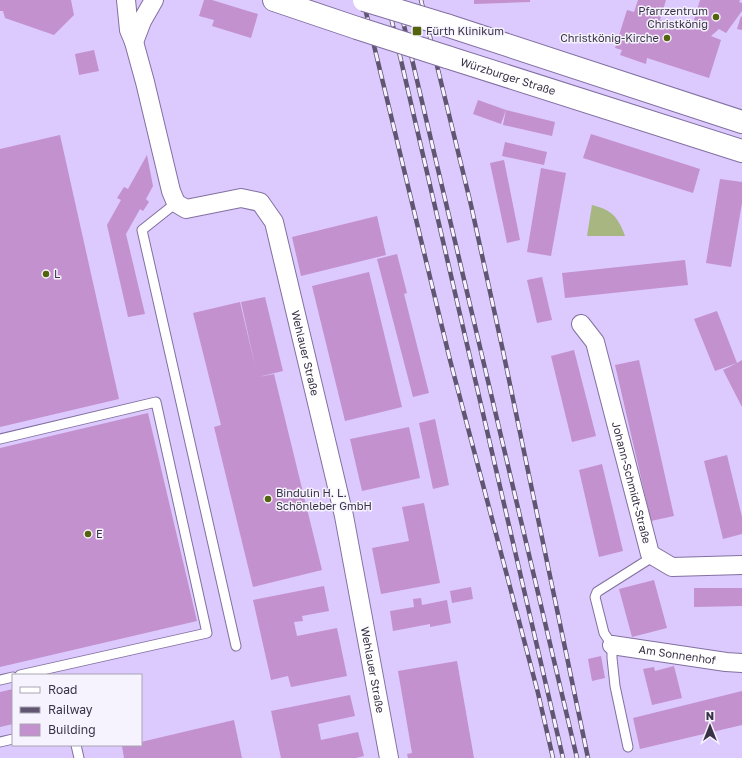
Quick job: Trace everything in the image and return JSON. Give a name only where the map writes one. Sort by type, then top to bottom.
[{"type":"main road","name":"Würzburger Straße","points":[[274,0],[742,151]]},
{"type":"main road","points":[[364,0],[446,25],[742,122]]},
{"type":"street","points":[[126,0],[130,30],[171,191],[176,203]]},
{"type":"street","points":[[134,42],[142,21],[154,0]]},
{"type":"street","name":"Wehlauer Straße","points":[[176,203],[186,210],[241,198],[260,202],[274,222],[344,516],[389,758]]},
{"type":"street","name":"Johann-Schmidt-Straße","points":[[581,324],[595,342],[650,554],[672,566],[742,565]]},
{"type":"street","name":"Am Sonnenhof","points":[[612,645],[726,662],[742,663]]},
{"type":"lane","points":[[176,203],[142,230],[236,646]]},
{"type":"lane","points":[[0,439],[156,402],[207,633],[61,670],[28,674]]},
{"type":"lane","points":[[628,747],[615,686],[612,645],[604,633],[596,597],[597,592],[654,556]]},
{"type":"lane","points":[[0,680],[12,677]]},
{"type":"lane","points":[[0,742],[12,739]]},
{"type":"lane","points":[[76,746],[79,758]]},
{"type":"green space","points":[[592,205],[605,209],[613,215],[620,224],[625,236],[587,236]]},
{"type":"building","points":[[0,0],[71,0],[74,15],[54,35],[5,18],[3,11],[0,11]]},
{"type":"building","points":[[204,0],[212,0],[258,14],[251,38],[212,26],[214,20],[199,16]]},
{"type":"building","points":[[474,0],[530,0],[530,2],[474,4]]},
{"type":"building","name":"Christkönig-Kirche","points":[[638,0],[666,0],[660,20],[691,30],[700,0],[740,0],[739,2],[742,3],[742,11],[726,33],[719,29],[711,36],[721,40],[709,78],[647,58],[646,64],[620,55],[622,50],[615,48],[627,10],[634,12]]},
{"type":"building","points":[[741,16],[742,17],[742,30],[737,29]]},
{"type":"building","points":[[94,50],[99,71],[79,75],[75,54]]},
{"type":"building","points":[[478,100],[506,110],[501,124],[473,114]]},
{"type":"building","points":[[506,110],[555,122],[552,136],[503,125]]},
{"type":"building","points":[[591,134],[700,169],[693,193],[583,158]]},
{"type":"building","name":"L","points":[[60,135],[119,399],[0,427],[0,149]]},
{"type":"building","points":[[505,142],[547,152],[544,165],[502,156]]},
{"type":"building","points":[[147,155],[153,186],[146,199],[149,202],[143,211],[140,209],[126,234],[145,314],[128,317],[107,225],[121,200],[117,198],[124,187],[128,189]]},
{"type":"building","points":[[504,160],[520,240],[507,243],[490,163]]},
{"type":"building","points":[[541,168],[566,173],[551,256],[527,252]]},
{"type":"building","points":[[720,179],[742,182],[742,203],[731,267],[706,263]]},
{"type":"building","points":[[377,216],[386,255],[301,276],[292,237]]},
{"type":"building","points":[[397,254],[407,293],[404,294],[429,393],[413,397],[377,259]]},
{"type":"building","points":[[685,260],[688,285],[565,298],[562,273]]},
{"type":"building","points":[[369,272],[402,407],[345,421],[312,286]]},
{"type":"building","points":[[542,277],[552,320],[537,323],[527,280]]},
{"type":"building","name":"Bindulin H. L. Schönleber GmbH","points":[[265,297],[283,371],[258,377],[274,374],[322,570],[253,587],[214,427],[221,425],[193,313],[240,302],[256,370],[241,302]]},
{"type":"building","points":[[717,311],[737,363],[715,371],[694,319]]},
{"type":"building","points":[[574,350],[596,436],[572,442],[551,356]]},
{"type":"building","points":[[639,360],[674,516],[651,521],[615,365]]},
{"type":"building","points":[[742,360],[742,407],[723,370]]},
{"type":"building","name":"E","points":[[148,413],[197,621],[0,667],[0,448]]},
{"type":"building","points":[[435,419],[449,485],[433,489],[419,423]]},
{"type":"building","points":[[409,427],[420,478],[362,491],[350,439]]},
{"type":"building","points":[[727,455],[742,517],[742,534],[723,539],[704,461]]},
{"type":"building","points":[[602,464],[623,551],[599,557],[579,470]]},
{"type":"building","points":[[424,503],[440,583],[381,594],[372,548],[409,541],[402,507]]},
{"type":"building","points":[[654,580],[667,628],[632,637],[619,589]]},
{"type":"building","points":[[324,586],[329,611],[302,616],[303,621],[294,622],[297,636],[337,628],[347,676],[291,687],[288,676],[271,680],[253,600]]},
{"type":"building","points":[[471,587],[473,599],[452,603],[450,591]]},
{"type":"building","points":[[694,588],[742,588],[742,606],[694,607]]},
{"type":"building","points":[[421,598],[422,605],[447,600],[451,623],[430,627],[430,624],[393,631],[390,611],[414,607],[413,599]]},
{"type":"building","points":[[601,656],[605,678],[592,681],[588,659]]},
{"type":"building","points":[[457,661],[474,758],[408,758],[407,754],[412,753],[398,671]]},
{"type":"building","points":[[674,666],[682,698],[652,705],[643,669],[654,667],[655,671]]},
{"type":"building","points":[[12,689],[12,724],[0,727],[0,692]]},
{"type":"building","points":[[742,691],[742,725],[640,749],[633,718]]},
{"type":"building","points":[[350,695],[355,716],[318,724],[321,740],[358,732],[364,756],[356,758],[281,758],[271,711]]},
{"type":"building","points":[[234,720],[242,758],[124,758],[122,746],[142,746],[142,742]]},
{"type":"railway","points":[[363,0],[450,360],[538,693],[553,758]]},
{"type":"railway","points":[[387,0],[563,758]]},
{"type":"railway","points":[[398,0],[577,758]]},
{"type":"railway","points":[[421,0],[471,205],[588,758]]},
{"type":"place","name":"Pfarrzentrum Christkönig","points":[[716,17]]},
{"type":"place","name":"Fürth Klinikum","points":[[417,31]]},
{"type":"place","name":"Christkönig-Kirche","points":[[667,38]]},
{"type":"place","name":"L","points":[[46,274]]},
{"type":"place","name":"Bindulin H. L. Schönleber GmbH","points":[[268,499]]},
{"type":"place","name":"E","points":[[88,534]]}]
